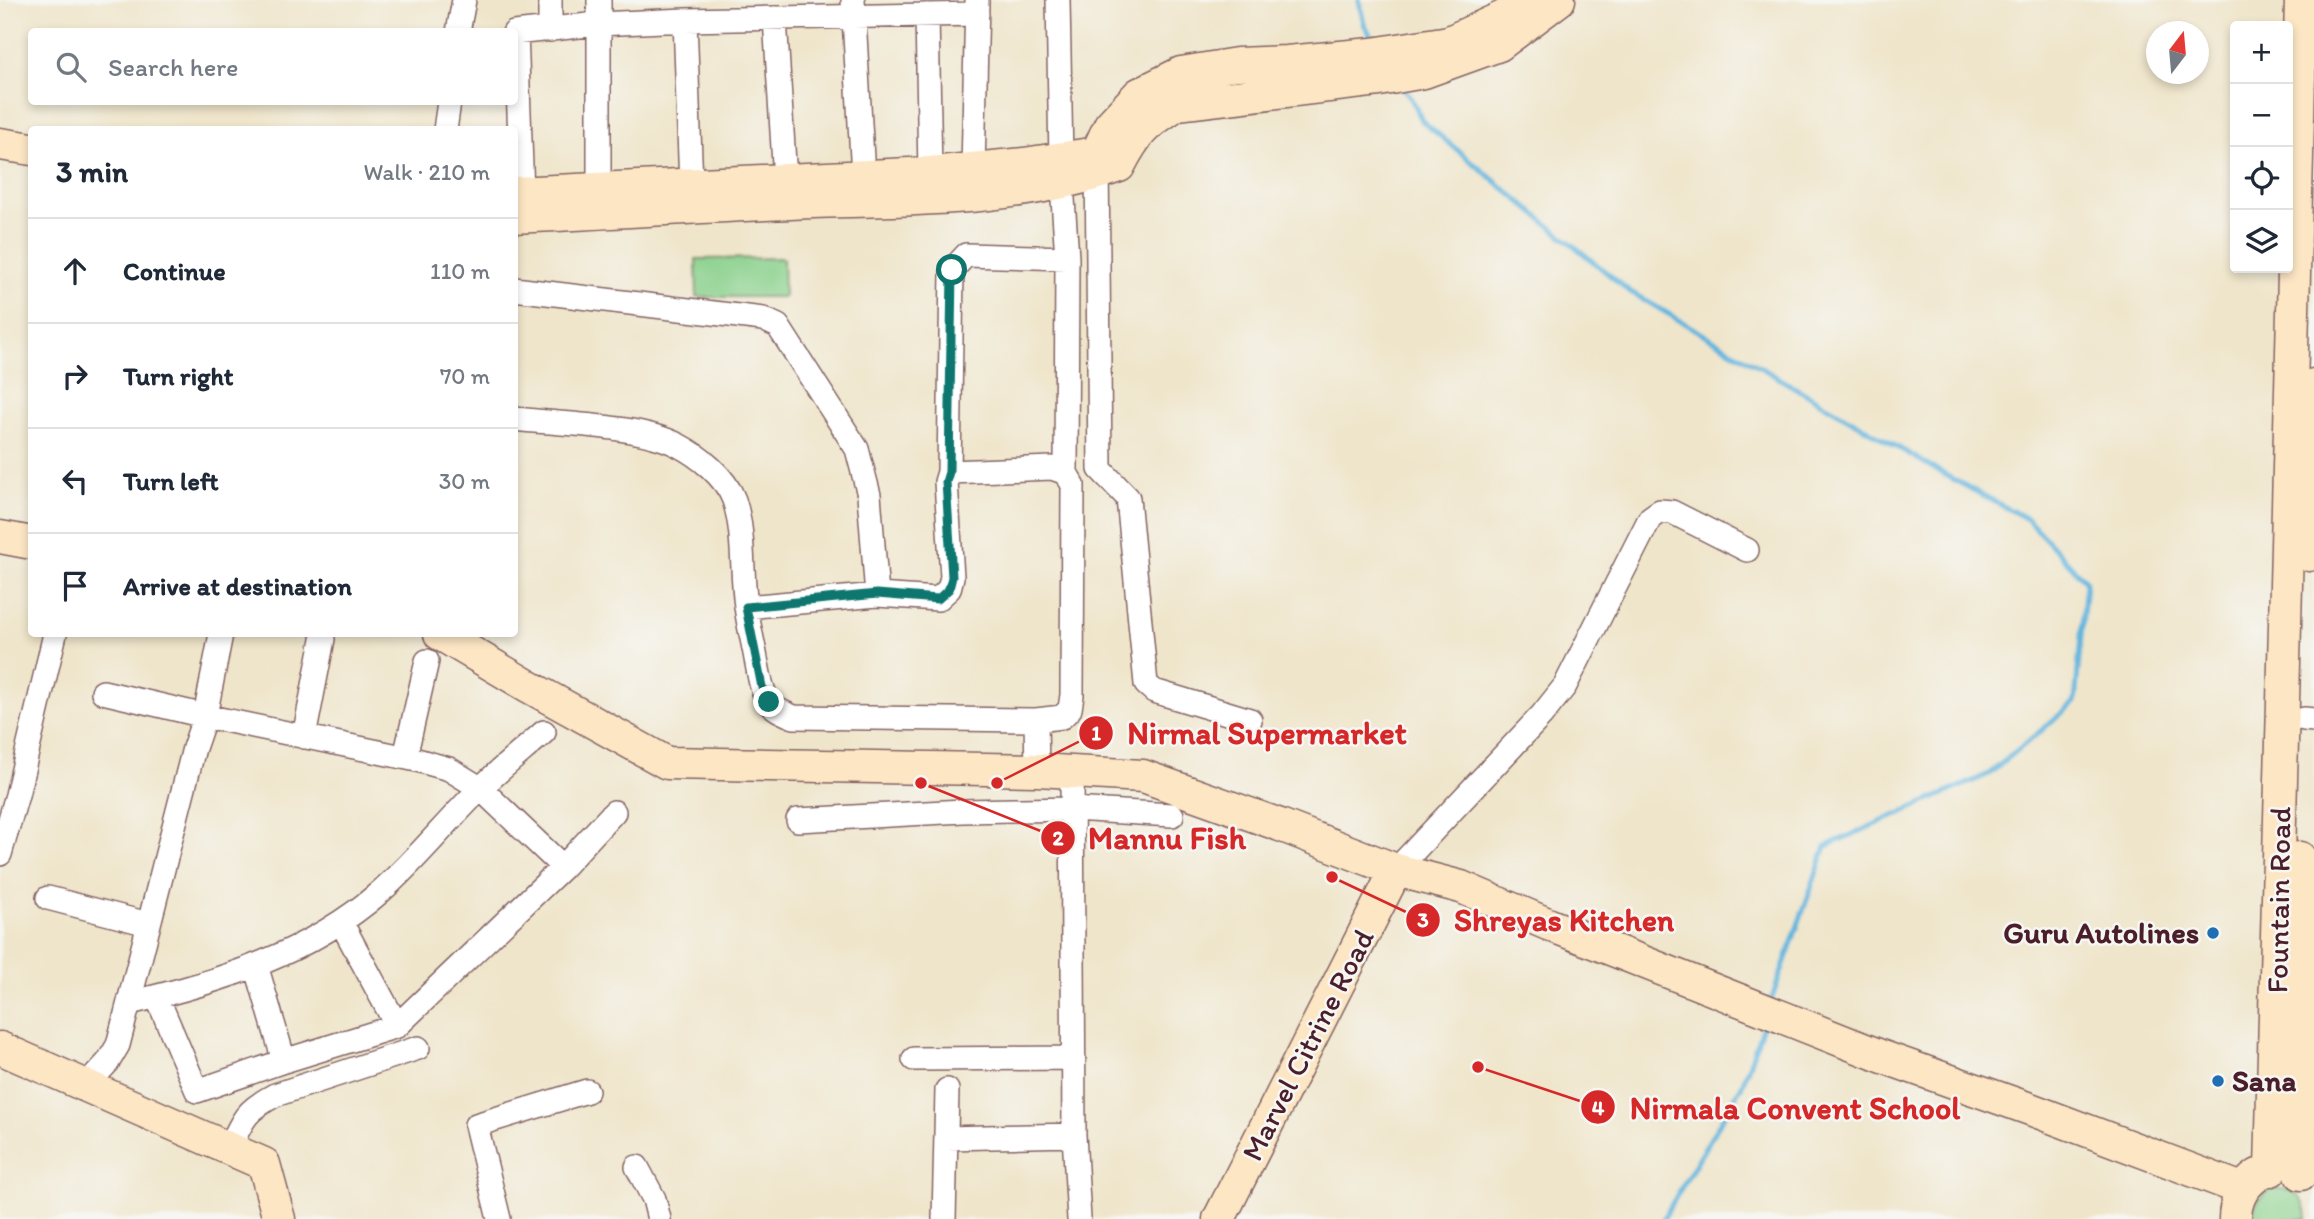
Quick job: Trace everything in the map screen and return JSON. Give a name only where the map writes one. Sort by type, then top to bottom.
[{"type":"street","points":[[459,28],[464,0]]},
{"type":"street","points":[[550,0],[550,30]]},
{"type":"street","points":[[599,0],[599,189]]},
{"type":"street","points":[[518,419],[622,430],[653,436],[676,443],[700,458],[717,475],[733,498],[739,524],[746,607],[765,694],[769,702],[779,710],[794,717],[1036,720],[1062,717],[1070,709],[1072,695],[1073,485],[1066,473],[1066,258],[1061,172],[1058,0]]},
{"type":"street","points":[[1418,61],[1505,16],[1524,0]]},
{"type":"street","points":[[518,201],[599,189],[973,169],[1061,172],[1097,163],[1119,166],[1133,137],[1152,119],[1177,104],[1499,45],[1559,0]]},
{"type":"street","name":"Fountain Road","points":[[2295,1176],[2301,0]]},
{"type":"street","points":[[518,33],[598,24],[775,18],[853,8],[927,15],[977,7],[973,169]]},
{"type":"street","points":[[853,8],[863,176]]},
{"type":"street","points":[[927,15],[930,173]]},
{"type":"street","points":[[775,18],[785,180]]},
{"type":"street","points":[[685,20],[691,186]]},
{"type":"street","points":[[446,126],[449,105]]},
{"type":"street","points":[[516,105],[516,126]]},
{"type":"street","points":[[0,125],[28,129]]},
{"type":"street","points":[[0,144],[28,148]]},
{"type":"street","points":[[1097,163],[1100,469],[1128,498],[1146,684],[1154,691],[1250,720]]},
{"type":"street","points":[[518,201],[937,197],[1038,188],[1061,172]]},
{"type":"street","points":[[746,607],[877,594],[938,599],[949,589],[952,577],[946,482],[949,472],[952,270],[966,255],[1066,258]]},
{"type":"street","points":[[518,289],[763,319],[778,326],[857,449],[869,495],[877,594]]},
{"type":"street","name":"Fountain Road","points":[[2295,1176],[2307,851],[2314,385]]},
{"type":"street","points":[[949,472],[1052,468],[1066,473]]},
{"type":"street","points":[[1396,870],[1542,715],[1565,686],[1650,518],[1660,511],[1672,512],[1747,550]]},
{"type":"street","points":[[0,537],[28,542]]},
{"type":"street","points":[[0,854],[8,793],[54,637]]},
{"type":"street","points":[[86,1086],[108,1062],[118,1045],[194,748],[205,716],[220,637]]},
{"type":"street","points":[[304,737],[323,639]]},
{"type":"street","points":[[405,757],[433,647],[528,686],[667,762],[1072,771],[1143,776],[1396,870],[1461,887],[1883,1057],[2030,1109],[2239,1204],[2251,1180],[2295,1176]]},
{"type":"street","points":[[103,692],[405,757],[449,769],[480,788],[563,867]]},
{"type":"street","points":[[1036,720],[1037,770]]},
{"type":"street","points":[[130,1003],[256,965],[306,943],[341,922],[381,892],[480,788],[544,732]]},
{"type":"street","points":[[1072,771],[1074,1135],[1079,1219]]},
{"type":"street","points":[[799,820],[963,811],[1072,809],[1172,815]]},
{"type":"street","points":[[156,997],[197,1091],[397,1026],[563,867],[614,812]]},
{"type":"street","name":"Marvel Citrine Road","points":[[1219,1219],[1396,870]]},
{"type":"street","points":[[48,898],[148,923]]},
{"type":"street","points":[[341,922],[397,1026]]},
{"type":"street","points":[[256,965],[284,1061]]},
{"type":"street","points":[[0,1048],[264,1164],[279,1219]]},
{"type":"street","points":[[229,1149],[242,1121],[253,1107],[275,1095],[418,1048]]},
{"type":"street","points":[[914,1059],[1073,1058]]},
{"type":"street","points":[[944,1219],[947,1090]]},
{"type":"street","points":[[499,1219],[475,1125],[587,1091]]},
{"type":"street","points":[[946,1138],[1074,1135]]},
{"type":"street","points":[[637,1167],[654,1199],[659,1219]]},
{"type":"green space","points":[[783,258],[784,297],[697,297],[696,259]]},
{"type":"green space","points":[[2274,1189],[2288,1190],[2298,1196],[2305,1206],[2307,1219],[2253,1219],[2258,1200]]},
{"type":"waterway","points":[[1359,0],[1364,24],[1375,42]]},
{"type":"waterway","points":[[1403,86],[1422,121],[1629,291],[1947,476],[2027,519],[2086,582],[2075,702],[1989,774],[1826,846],[1771,1001]]},
{"type":"waterway","points":[[1663,1219],[1742,1085],[1765,1020]]},
{"type":"place","name":"Mannu Fish","points":[[921,783]]},
{"type":"place","name":"Nirmal Supermarket","points":[[997,783]]},
{"type":"place","name":"Shreyas Kitchen","points":[[1332,877]]},
{"type":"place","name":"Guru Autolines","points":[[2213,933]]},
{"type":"place","name":"Nirmala Convent School","points":[[1478,1067]]},
{"type":"place","name":"Sana","points":[[2218,1081]]},
{"type":"route","points":[[769,702],[762,687],[746,607],[877,594],[938,599],[949,589],[952,577],[946,482],[949,472],[952,270]]}]
